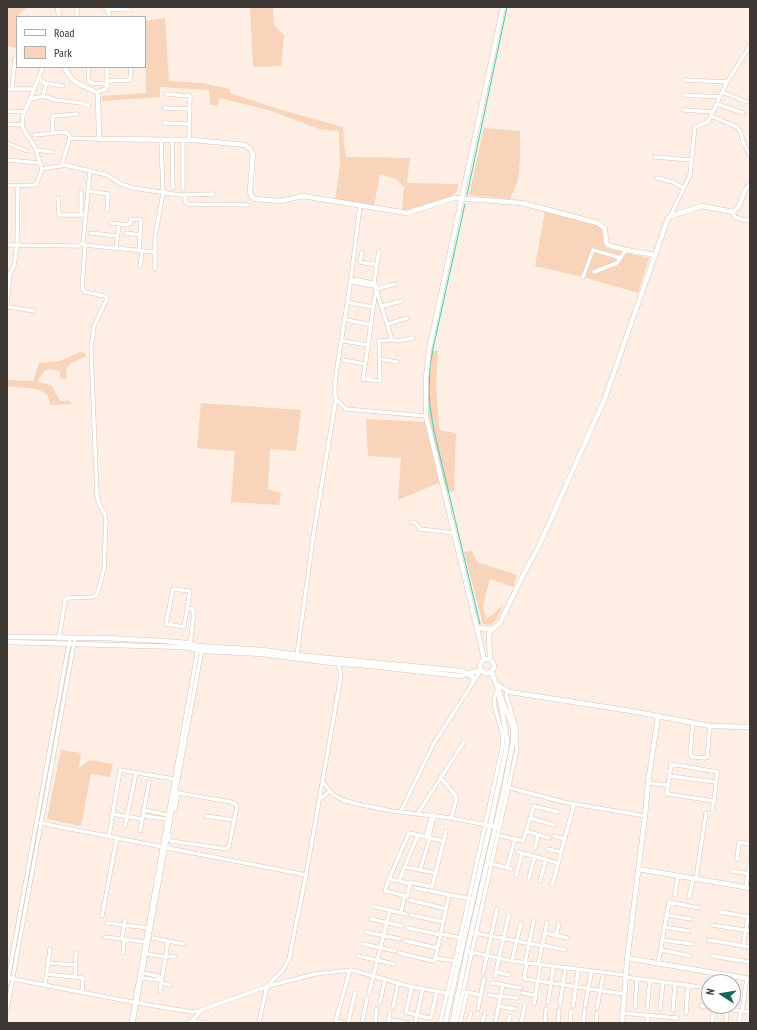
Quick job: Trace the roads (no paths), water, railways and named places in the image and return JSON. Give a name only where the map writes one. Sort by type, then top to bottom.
[{"type":"street","points":[[401,811],[433,745],[482,670],[480,666],[484,660],[481,628],[454,533],[426,416],[426,378],[429,350],[503,7]]},
{"type":"street","points":[[105,8],[129,10]]},
{"type":"street","points":[[440,1023],[457,962],[475,933],[496,834],[493,826],[507,739],[498,688],[492,671],[494,665],[490,660],[489,636],[493,629],[500,623],[523,574],[539,546],[605,398],[670,217],[690,175],[695,127],[708,122],[727,82],[750,46]]},
{"type":"street","points":[[12,89],[15,58]]},
{"type":"street","points":[[7,186],[31,186],[37,183],[42,169],[33,143],[22,125],[25,112],[44,68]]},
{"type":"street","points":[[65,68],[72,79],[98,93],[99,139]]},
{"type":"street","points":[[88,68],[89,81],[105,83],[130,80],[130,68]]},
{"type":"street","points":[[96,92],[106,89],[105,83],[107,68]]},
{"type":"street","points":[[39,79],[45,83],[63,86]]},
{"type":"street","points":[[685,80],[727,82]]},
{"type":"street","points":[[43,96],[46,86],[45,83]]},
{"type":"street","points":[[7,90],[35,89]]},
{"type":"street","points":[[722,92],[747,102]]},
{"type":"street","points":[[166,94],[189,95],[190,97],[183,189]]},
{"type":"street","points":[[684,95],[720,97]]},
{"type":"street","points":[[31,98],[43,96],[56,100],[81,103],[89,106]]},
{"type":"street","points":[[717,104],[743,113]]},
{"type":"street","points":[[164,108],[190,109]]},
{"type":"street","points":[[684,110],[712,114],[737,127],[750,155]]},
{"type":"street","points":[[7,111],[25,112]]},
{"type":"street","points":[[53,134],[52,118],[54,116],[77,114]]},
{"type":"street","points":[[164,123],[189,124]]},
{"type":"street","points":[[7,124],[22,125]]},
{"type":"street","points":[[34,135],[66,132],[70,138]]},
{"type":"street","points":[[70,138],[186,140],[245,145],[250,148],[253,154],[250,191],[251,196],[255,199],[280,201],[303,196],[406,213],[454,198],[522,202],[598,223],[605,229],[607,244],[626,250],[656,255]]},
{"type":"street","points":[[62,165],[68,140],[70,138]]},
{"type":"street","points":[[155,270],[155,237],[163,193],[161,140]]},
{"type":"street","points":[[172,140],[173,188]]},
{"type":"street","points":[[7,143],[27,151]]},
{"type":"street","points":[[36,150],[53,152]]},
{"type":"street","points":[[655,157],[691,160]]},
{"type":"street","points":[[7,160],[40,163]]},
{"type":"street","points":[[42,169],[62,165],[72,166],[111,177],[130,188],[185,195],[213,194]]},
{"type":"street","points":[[83,215],[88,191],[90,170]]},
{"type":"street","points":[[657,178],[673,182],[683,188]]},
{"type":"street","points":[[733,212],[739,206],[745,190],[750,185]]},
{"type":"street","points":[[18,186],[17,244],[14,266],[8,274],[8,307],[34,311]]},
{"type":"street","points":[[88,191],[108,194],[107,211]]},
{"type":"street","points":[[68,651],[60,644],[65,600],[68,598],[93,597],[97,595],[104,569],[106,520],[97,496],[91,349],[94,326],[107,299],[106,297],[85,292],[82,289],[84,244],[81,192]]},
{"type":"street","points":[[185,195],[188,204],[248,205]]},
{"type":"street","points":[[58,198],[59,215],[83,215]]},
{"type":"street","points":[[297,655],[314,531],[336,399],[335,381],[351,281],[360,205]]},
{"type":"street","points":[[670,217],[702,206],[733,212]]},
{"type":"street","points":[[733,212],[735,217],[750,220]]},
{"type":"street","points":[[111,223],[128,224],[131,219],[141,221],[140,267]]},
{"type":"street","points":[[116,248],[118,224]]},
{"type":"street","points":[[126,233],[140,235]]},
{"type":"street","points":[[90,234],[117,236]]},
{"type":"street","points":[[7,245],[79,246],[84,244],[155,252]]},
{"type":"street","points":[[583,277],[593,250],[621,258]]},
{"type":"street","points":[[594,272],[616,264],[626,250]]},
{"type":"street","points":[[362,252],[360,262],[377,265]]},
{"type":"street","points":[[379,252],[363,379],[380,381],[379,341],[398,341],[413,338]]},
{"type":"street","points":[[351,281],[373,286],[395,284]]},
{"type":"street","points":[[375,286],[392,340]]},
{"type":"street","points":[[382,306],[402,301]]},
{"type":"street","points":[[350,303],[373,307]]},
{"type":"street","points":[[388,324],[408,318]]},
{"type":"street","points":[[347,320],[371,325]]},
{"type":"street","points":[[344,341],[368,344]]},
{"type":"street","points":[[380,359],[397,362]]},
{"type":"street","points":[[343,360],[365,364]]},
{"type":"street","points":[[336,399],[350,410],[426,416]]},
{"type":"street","points":[[412,522],[416,523],[420,529],[454,533]]},
{"type":"street","points":[[173,589],[190,591],[187,608],[184,627],[166,624],[173,589]]},
{"type":"street","points":[[187,608],[192,609],[194,612],[189,646]]},
{"type":"street","points":[[481,628],[493,629]]},
{"type":"street","points":[[7,637],[164,641],[200,648],[338,661]]},
{"type":"street","points":[[7,1009],[10,978],[72,638]]},
{"type":"street","points":[[7,647],[7,642],[189,646]]},
{"type":"street","points":[[39,823],[68,651],[71,644]]},
{"type":"street","points":[[200,648],[263,650],[460,676],[482,670],[487,673],[492,671]]},
{"type":"street","points":[[175,792],[234,803],[237,806],[229,846],[227,849],[171,841],[169,839],[175,792],[174,779],[200,648]]},
{"type":"street","points":[[132,1023],[148,928],[175,792],[200,648]]},
{"type":"street","points":[[484,660],[490,660]]},
{"type":"street","points":[[259,1023],[268,986],[283,970],[290,959],[341,676],[338,661]]},
{"type":"street","points":[[466,674],[473,677],[473,683]]},
{"type":"street","points":[[498,688],[506,694],[658,716],[710,726],[750,728]]},
{"type":"street","points":[[460,1023],[463,991],[464,951],[462,938],[471,899],[493,826],[507,787],[512,749],[513,735],[506,694],[498,688]]},
{"type":"street","points":[[622,1023],[627,958],[648,783],[658,716]]},
{"type":"street","points":[[693,723],[690,754],[692,757],[707,757],[710,726]]},
{"type":"street","points":[[418,813],[464,742]]},
{"type":"street","points":[[712,810],[714,801],[717,773],[716,771],[673,764],[670,766],[667,792],[668,795],[714,801]]},
{"type":"street","points":[[109,836],[120,770],[174,779]]},
{"type":"street","points":[[125,826],[136,773]]},
{"type":"street","points":[[669,776],[716,782]]},
{"type":"street","points":[[440,777],[456,796],[451,818]]},
{"type":"street","points":[[322,780],[330,791],[343,800],[357,804],[392,811],[433,815],[493,826]]},
{"type":"street","points":[[140,832],[149,782]]},
{"type":"street","points":[[648,783],[668,785]]},
{"type":"street","points":[[507,787],[574,804],[645,816]]},
{"type":"street","points":[[319,800],[330,791]]},
{"type":"street","points":[[136,1003],[142,978],[164,846],[167,819],[175,792]]},
{"type":"street","points":[[552,886],[574,804]]},
{"type":"street","points":[[496,834],[523,841],[535,806],[558,812]]},
{"type":"street","points":[[144,810],[168,814]]},
{"type":"street","points":[[689,897],[694,879],[706,813]]},
{"type":"street","points":[[112,814],[126,817],[167,819]]},
{"type":"street","points":[[420,870],[433,815]]},
{"type":"street","points":[[206,816],[234,820]]},
{"type":"street","points":[[530,818],[554,825]]},
{"type":"street","points":[[39,823],[164,846],[306,875]]},
{"type":"street","points":[[389,879],[432,887],[446,831]]},
{"type":"street","points":[[526,831],[549,838]]},
{"type":"street","points":[[410,884],[407,896],[385,891],[409,833],[443,841]]},
{"type":"street","points":[[399,881],[418,835]]},
{"type":"street","points":[[534,848],[538,835]]},
{"type":"street","points":[[554,836],[565,839]]},
{"type":"street","points":[[102,916],[117,837]]},
{"type":"street","points":[[506,868],[515,839]]},
{"type":"street","points":[[737,859],[740,842],[750,844]]},
{"type":"street","points":[[182,850],[183,843]]},
{"type":"street","points":[[548,849],[561,852]]},
{"type":"street","points":[[516,876],[520,853],[558,862]]},
{"type":"street","points":[[529,878],[535,856]]},
{"type":"street","points":[[540,882],[546,859]]},
{"type":"street","points":[[638,869],[748,888],[750,861]]},
{"type":"street","points":[[489,863],[511,869]]},
{"type":"street","points":[[464,951],[489,863]]},
{"type":"street","points":[[405,867],[436,873]]},
{"type":"street","points":[[732,871],[749,874]]},
{"type":"street","points":[[675,895],[678,876]]},
{"type":"street","points":[[415,888],[471,899]]},
{"type":"street","points":[[435,958],[449,895]]},
{"type":"street","points":[[401,913],[404,898]]},
{"type":"street","points":[[410,900],[446,908]]},
{"type":"street","points":[[658,964],[669,902],[699,908]]},
{"type":"street","points":[[375,907],[406,914]]},
{"type":"street","points":[[483,973],[497,909]]},
{"type":"street","points":[[369,993],[390,910]]},
{"type":"street","points":[[720,912],[749,917],[745,930],[743,946]]},
{"type":"street","points":[[510,914],[496,974],[510,975]]},
{"type":"street","points":[[411,915],[444,922]]},
{"type":"street","points":[[666,915],[691,919]]},
{"type":"street","points":[[370,919],[402,926]]},
{"type":"street","points":[[123,953],[125,920]]},
{"type":"street","points":[[534,920],[524,979],[588,990],[624,994]]},
{"type":"street","points":[[534,1004],[544,933],[547,922]]},
{"type":"street","points":[[107,923],[148,928]]},
{"type":"street","points":[[512,961],[520,923]]},
{"type":"street","points":[[556,936],[559,924]]},
{"type":"street","points":[[712,925],[750,931]]},
{"type":"street","points":[[408,928],[462,938]]},
{"type":"street","points":[[664,928],[689,931]]},
{"type":"street","points":[[366,932],[400,939]]},
{"type":"street","points":[[475,933],[565,950]]},
{"type":"street","points":[[544,933],[567,938]]},
{"type":"street","points":[[105,937],[146,942]]},
{"type":"street","points":[[153,938],[184,944]]},
{"type":"street","points":[[662,940],[692,944]]},
{"type":"street","points":[[709,940],[750,947]]},
{"type":"street","points":[[160,991],[168,941]]},
{"type":"street","points":[[406,941],[437,948]]},
{"type":"street","points":[[362,944],[395,951]]},
{"type":"street","points":[[46,985],[50,949]]},
{"type":"street","points":[[661,950],[690,956]]},
{"type":"street","points":[[464,951],[539,967],[625,976],[637,979],[700,987]]},
{"type":"street","points":[[75,977],[76,953]]},
{"type":"street","points":[[399,953],[433,960],[435,958],[457,962]]},
{"type":"street","points":[[146,954],[175,957]]},
{"type":"street","points":[[358,956],[394,964]]},
{"type":"street","points":[[712,956],[750,962]]},
{"type":"street","points":[[627,958],[721,974]]},
{"type":"street","points":[[48,963],[76,965]]},
{"type":"street","points":[[548,1003],[553,969]]},
{"type":"street","points":[[10,978],[136,1003],[192,1012],[268,986],[315,974],[350,970],[398,983],[449,994]]},
{"type":"street","points":[[345,1023],[336,1022],[350,970]]},
{"type":"street","points":[[560,1004],[565,970]]},
{"type":"street","points":[[573,1006],[578,972]]},
{"type":"street","points":[[142,973],[158,976],[161,980],[170,985]]},
{"type":"street","points":[[47,974],[83,978],[82,992]]},
{"type":"street","points":[[583,1023],[590,974]]},
{"type":"street","points":[[597,1008],[603,976]]},
{"type":"street","points":[[7,985],[10,978]]},
{"type":"street","points":[[142,978],[161,980]]},
{"type":"street","points":[[478,1010],[484,978]]},
{"type":"street","points":[[739,1023],[748,978]]},
{"type":"street","points":[[380,1003],[385,979]]},
{"type":"street","points":[[635,1007],[637,979]]},
{"type":"street","points":[[647,1008],[650,980]]},
{"type":"street","points":[[660,1009],[662,982]]},
{"type":"street","points":[[393,1007],[398,983]]},
{"type":"street","points":[[492,983],[521,988]]},
{"type":"street","points":[[672,1010],[675,984]]},
{"type":"street","points":[[495,1023],[503,985]]},
{"type":"street","points":[[412,986],[406,1012],[430,1018],[437,991]]},
{"type":"street","points":[[686,1013],[688,986]]},
{"type":"street","points":[[415,1023],[423,988]]},
{"type":"street","points":[[463,991],[481,995]]},
{"type":"street","points":[[452,1023],[463,991]]},
{"type":"street","points":[[456,1023],[463,991]]},
{"type":"street","points":[[348,1023],[355,993]]},
{"type":"street","points":[[522,993],[535,995]]},
{"type":"street","points":[[445,1023],[449,994]]},
{"type":"street","points":[[489,995],[517,998]]},
{"type":"street","points":[[362,1023],[367,999]]},
{"type":"street","points":[[521,1023],[525,1005]]},
{"type":"street","points":[[498,1006],[515,1009]]},
{"type":"street","points":[[545,1023],[546,1008]]},
{"type":"street","points":[[190,1022],[202,1009]]},
{"type":"street","points":[[374,1023],[377,1009]]},
{"type":"street","points":[[558,1023],[559,1010]]},
{"type":"street","points":[[570,1023],[571,1011]]},
{"type":"street","points":[[742,1011],[750,1012]]},
{"type":"street","points":[[390,1013],[388,1021],[407,1023]]},
{"type":"street","points":[[468,1023],[471,1013]]},
{"type":"street","points":[[482,1023],[485,1013]]},
{"type":"street","points":[[596,1023],[597,1013]]},
{"type":"street","points":[[622,1013],[677,1018]]},
{"type":"street","points":[[508,1023],[510,1016]]},
{"type":"street","points":[[647,1023],[648,1016]]},
{"type":"street","points":[[190,1022],[205,1023]]},
{"type":"waterway","points":[[467,195],[507,7]]},
{"type":"waterway","points":[[465,204],[434,344],[430,365],[429,392],[434,431],[480,624]]}]
